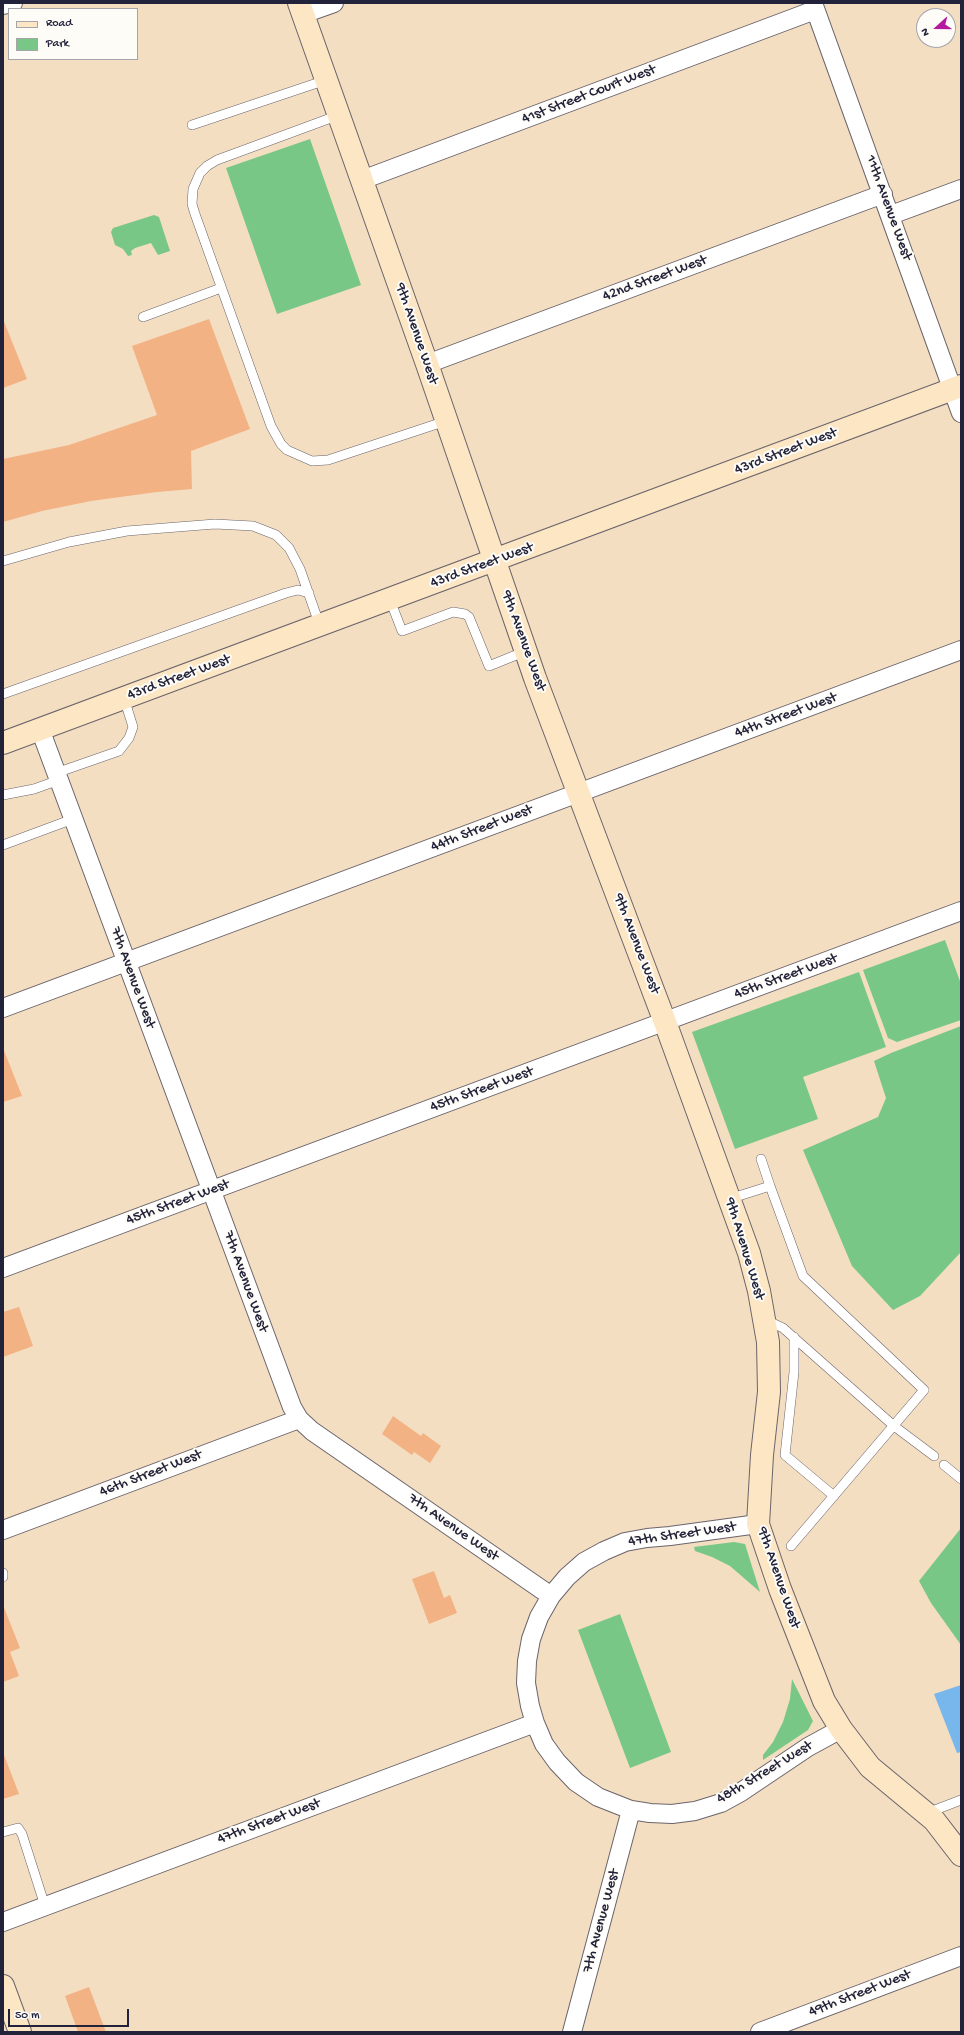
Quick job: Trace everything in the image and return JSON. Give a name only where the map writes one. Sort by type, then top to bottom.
[{"type":"street","points":[[3,6],[13,3]]},
{"type":"street","points":[[301,9],[334,3]]},
{"type":"street","name":"41st Street Court West","points":[[362,180],[814,6]]},
{"type":"street","name":"11th Avenue West","points":[[814,6],[883,194],[957,388],[961,413]]},
{"type":"street","name":"9th Avenue West","points":[[301,9],[427,364],[526,651],[665,1022],[730,1199],[755,1272],[768,1342],[769,1392],[762,1455],[758,1524],[782,1594],[821,1694],[841,1729],[870,1767],[934,1820],[961,1855]]},
{"type":"street","points":[[891,215],[961,188]]},
{"type":"street","name":"42nd Street West","points":[[427,364],[883,194]]},
{"type":"street","name":"43rd Street West","points":[[3,743],[957,388]]},
{"type":"street","name":"44th Street West","points":[[3,1008],[961,650]]},
{"type":"street","name":"7th Avenue West","points":[[40,729],[292,1407],[299,1419],[318,1435],[551,1596]]},
{"type":"street","name":"45th Street West","points":[[3,1268],[961,911]]},
{"type":"street","name":"46th Street West","points":[[3,1530],[299,1419]]},
{"type":"street","name":"47th Street West","points":[[551,1596],[567,1577],[584,1562],[604,1550],[625,1542],[758,1524]]},
{"type":"street","points":[[535,1723],[526,1683],[527,1661],[539,1617],[551,1596]]},
{"type":"street","name":"47th Street West","points":[[3,1922],[535,1723]]},
{"type":"street","name":"48th Street West","points":[[535,1723],[544,1744],[557,1762],[576,1782],[598,1797],[631,1810],[672,1814],[695,1811],[721,1803],[808,1747],[841,1729]]},
{"type":"street","name":"7th Avenue West","points":[[572,2032],[631,1810]]},
{"type":"street","name":"49th Street West","points":[[760,2032],[961,1956]]},
{"type":"street","points":[[3,1986],[20,2032]]},
{"type":"lane","points":[[192,125],[326,80]]},
{"type":"lane","points":[[339,115],[217,160],[207,166],[200,173],[193,189],[192,204],[221,288],[271,426],[280,444],[294,454],[312,461],[328,460],[446,421]]},
{"type":"lane","points":[[142,317],[221,288]]},
{"type":"lane","points":[[3,561],[56,546],[127,531],[215,524],[248,525],[269,531],[283,541],[296,558],[320,626]]},
{"type":"lane","points":[[3,694],[286,593],[298,590],[309,593]]},
{"type":"lane","points":[[390,600],[402,632],[453,612],[465,614],[469,617],[489,666],[526,651]]},
{"type":"lane","points":[[3,795],[34,789],[57,777],[119,751],[129,738],[133,727],[124,698]]},
{"type":"lane","points":[[3,845],[73,819]]},
{"type":"lane","points":[[761,1159],[803,1276],[924,1390],[791,1546]]},
{"type":"lane","points":[[730,1199],[770,1186]]},
{"type":"lane","points":[[765,1320],[783,1328],[894,1426],[934,1456]]},
{"type":"lane","points":[[794,1338],[794,1372],[785,1455],[834,1496]]},
{"type":"lane","points":[[944,1465],[961,1479]]},
{"type":"lane","points":[[926,1813],[961,1800]]},
{"type":"lane","points":[[3,1832],[18,1828],[22,1834],[45,1906]]},
{"type":"green space","points":[[310,139],[361,285],[277,314],[226,168]]},
{"type":"green space","points":[[154,215],[159,217],[170,251],[158,255],[151,243],[135,248],[131,251],[132,255],[128,256],[123,249],[115,245],[111,232],[113,228]]},
{"type":"green space","points":[[945,940],[961,984],[961,1020],[897,1042],[888,1038],[863,970]]},
{"type":"green space","points":[[859,972],[886,1047],[803,1077],[818,1119],[735,1149],[692,1032]]},
{"type":"green space","points":[[961,1026],[961,1252],[920,1296],[893,1310],[852,1266],[803,1150],[878,1117],[886,1098],[874,1061]]},
{"type":"green space","points":[[961,1528],[961,1645],[931,1603],[919,1581]]},
{"type":"green space","points":[[734,1542],[745,1544],[760,1592],[730,1566],[695,1551],[694,1547]]},
{"type":"green space","points":[[620,1614],[671,1752],[630,1768],[578,1630]]},
{"type":"green space","points":[[792,1679],[813,1721],[808,1730],[763,1760],[763,1755],[773,1742],[783,1722],[790,1699]]},
{"type":"water","points":[[961,1685],[961,1752],[957,1753],[934,1694]]},
{"type":"building","points":[[3,319],[27,379],[3,388]]},
{"type":"building","points":[[209,319],[250,429],[191,451],[192,489],[91,501],[42,511],[3,522],[3,459],[69,445],[157,415],[132,346]]},
{"type":"building","points":[[3,1048],[22,1096],[3,1102]]},
{"type":"building","points":[[19,1307],[33,1346],[3,1357],[3,1312]]},
{"type":"building","points":[[393,1416],[421,1436],[423,1433],[441,1446],[430,1463],[414,1452],[412,1455],[382,1434]]},
{"type":"building","points":[[434,1571],[444,1598],[450,1595],[457,1613],[429,1624],[412,1579]]},
{"type":"building","points":[[3,1605],[20,1648],[10,1652],[19,1676],[3,1682]]},
{"type":"building","points":[[3,1755],[19,1794],[3,1799]]},
{"type":"building","points":[[89,1987],[106,2032],[78,2032],[65,1996]]}]
